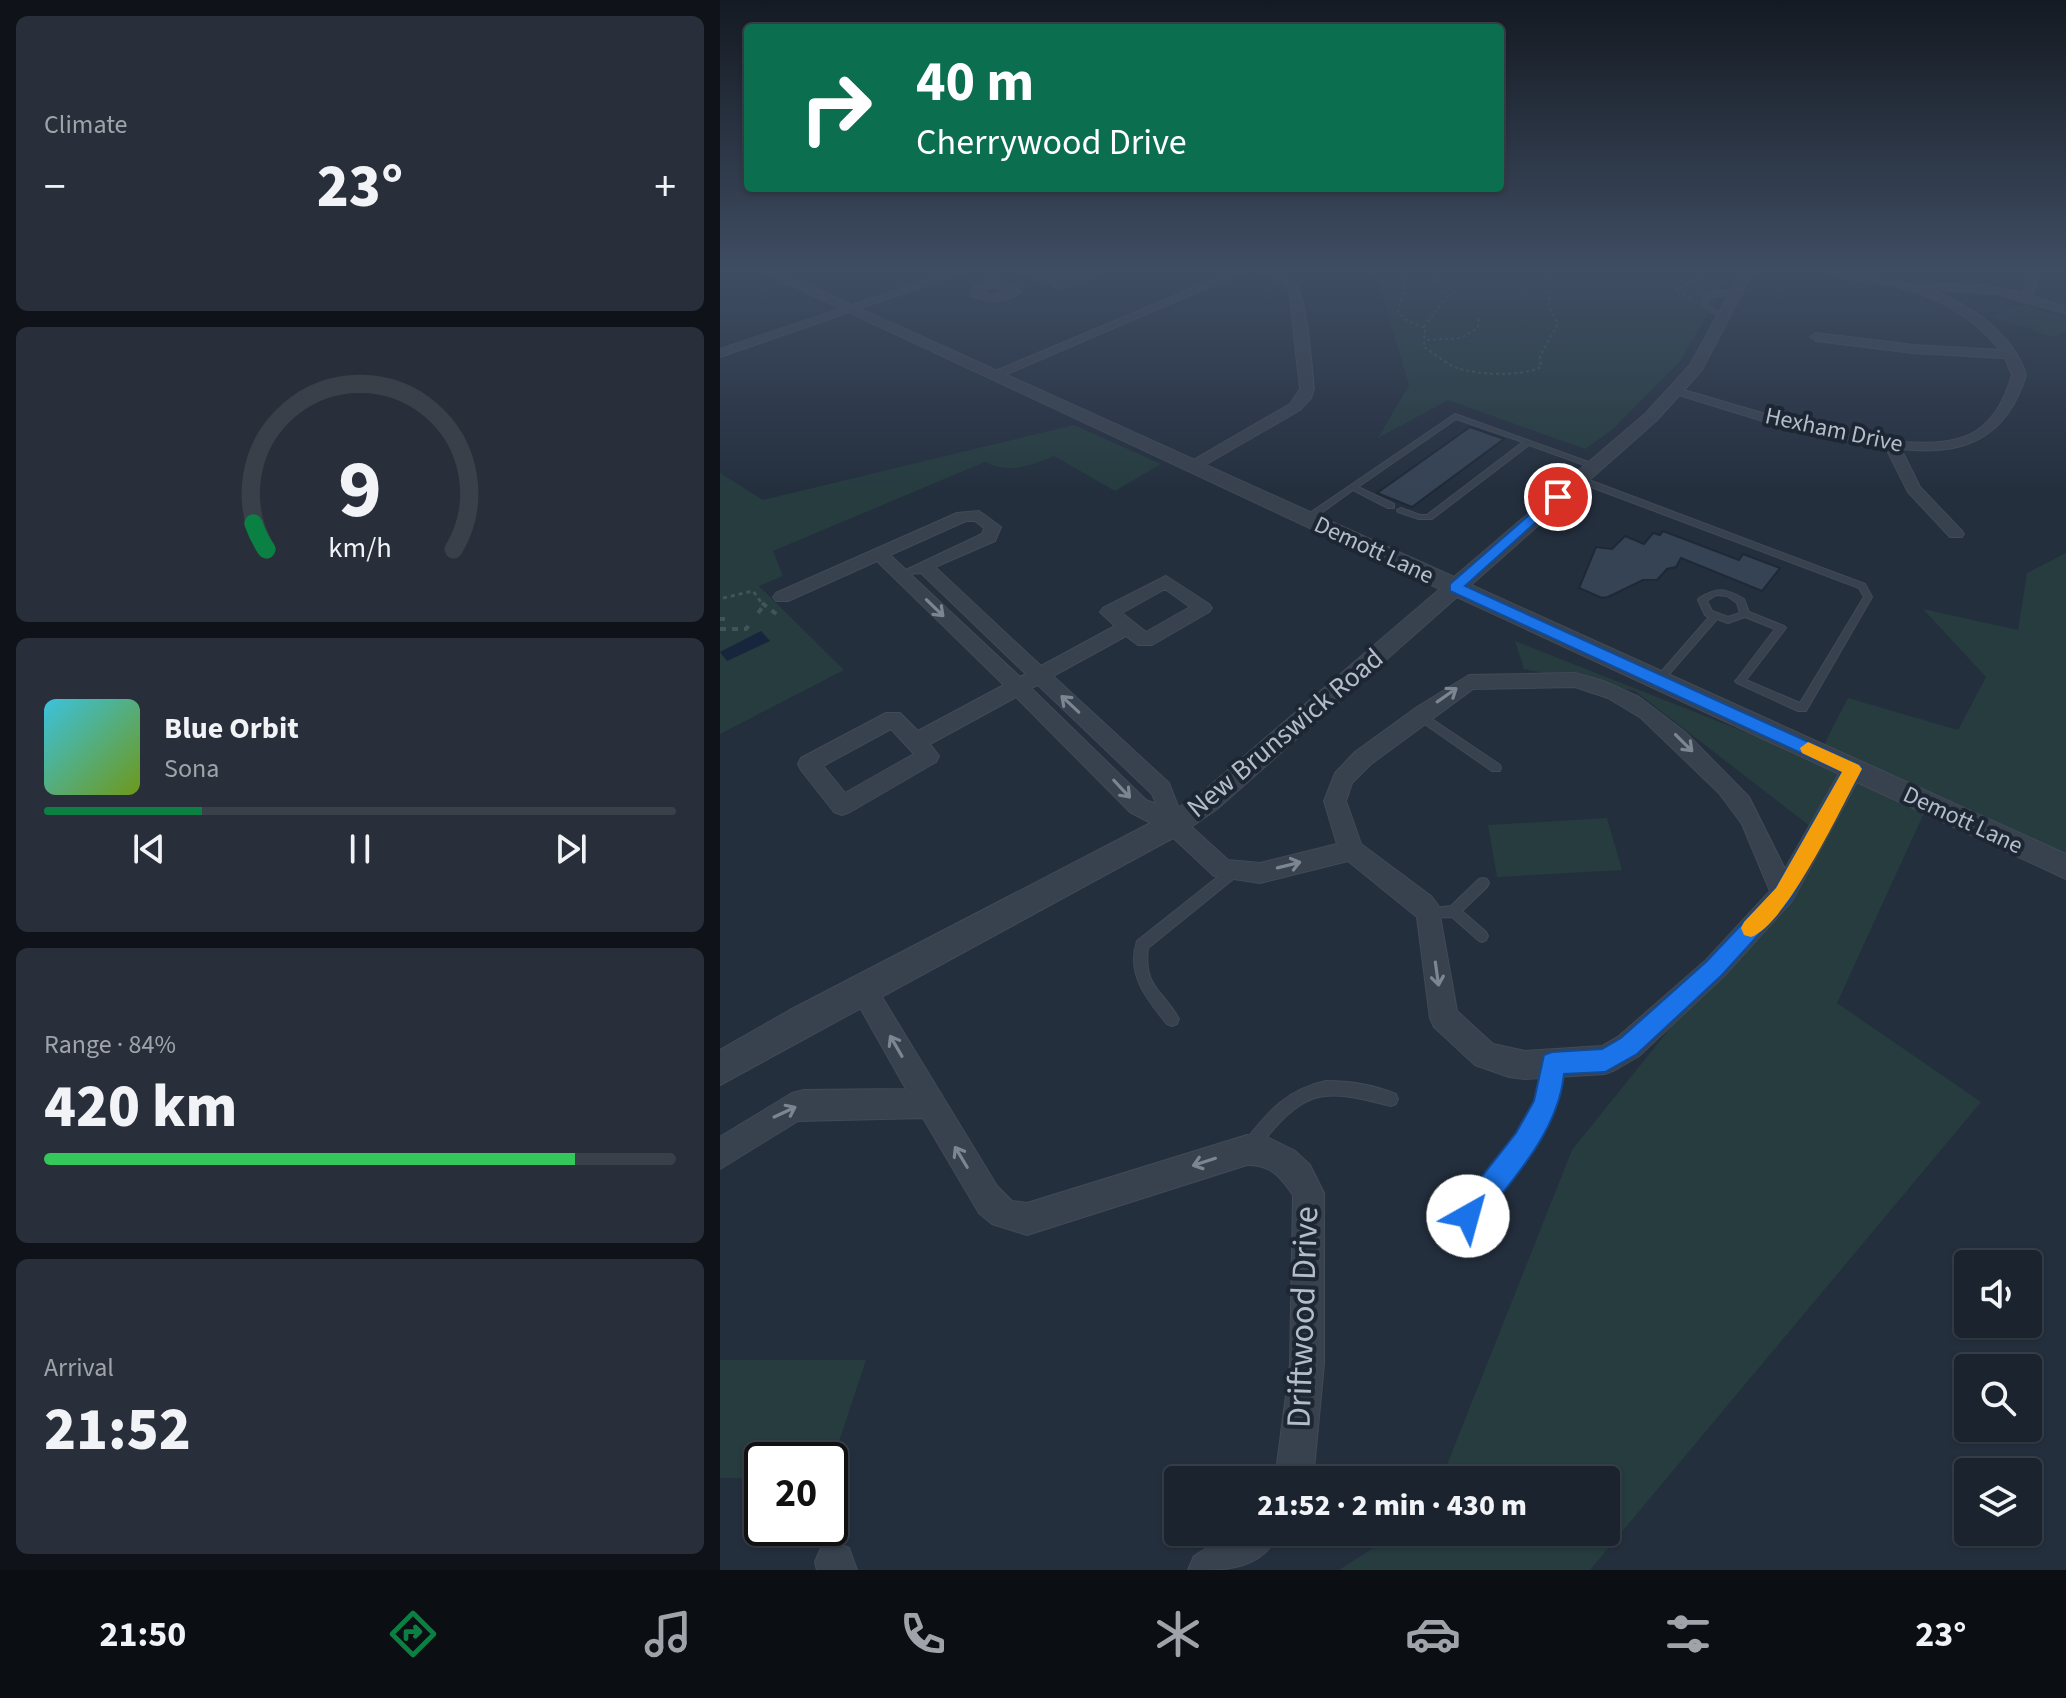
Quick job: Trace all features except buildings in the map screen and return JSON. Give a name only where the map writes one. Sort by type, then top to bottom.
[{"type":"street","points":[[720,353],[743,345]]},
{"type":"street","name":"Demott Lane","points":[[928,345],[2066,867]]},
{"type":"street","points":[[993,375],[1064,345]]},
{"type":"street","points":[[1193,466],[1295,407],[1304,398],[1307,389],[1302,345]]},
{"type":"street","name":"New Brunswick Road","points":[[720,1068],[862,988],[1174,824],[1208,802],[1676,392],[1697,367],[1709,345]]},
{"type":"street","points":[[1883,345],[2010,354]]},
{"type":"street","points":[[2004,345],[2010,354]]},
{"type":"street","name":"Hexham Drive","points":[[1676,392],[1893,447],[1952,443],[1975,438],[1985,432],[2017,382],[2018,367],[2010,354]]},
{"type":"street","points":[[1893,447],[1913,489],[1956,534]]},
{"type":"street","points":[[782,597],[968,515],[979,516],[993,527],[989,537],[901,576]]},
{"type":"street","points":[[879,554],[1138,806],[1174,824],[1222,869],[1260,873],[1351,850]]},
{"type":"street","points":[[923,566],[1161,789],[1174,824]]},
{"type":"street","points":[[916,742],[1128,627]]},
{"type":"street","points":[[1783,894],[1746,811],[1735,795],[1660,719],[1639,705],[1575,680],[1481,680],[1459,687],[1363,758],[1337,790],[1335,801],[1351,850],[1422,904],[1441,912],[1444,1018],[1485,1055],[1509,1063],[1552,1064],[1605,1060],[1629,1046],[1715,968],[1783,894],[1853,769]]},
{"type":"street","points":[[893,718],[916,742],[928,756],[842,806],[809,764],[893,718]]},
{"type":"street","points":[[862,988],[986,1197],[995,1210],[1009,1218],[1027,1219],[1247,1150]]},
{"type":"street","points":[[720,1154],[792,1108],[804,1105],[929,1103]]},
{"type":"street","name":"Driftwood Drive","points":[[1247,1150],[1268,1152],[1288,1163],[1302,1178],[1309,1193],[1307,1364],[1296,1466]]},
{"type":"street","points":[[1208,1570],[1245,1546]]},
{"type":"lane","points":[[1307,519],[1455,416],[1528,442],[1586,472],[1862,586],[1868,597],[1802,708],[1740,681],[1781,628],[1745,614],[1735,619],[1714,617],[1703,609],[1702,600],[1715,592],[1736,597],[1745,605],[1745,614]]},
{"type":"lane","points":[[1352,487],[1419,517],[1435,513],[1528,442]]},
{"type":"lane","points":[[1660,679],[1714,617]]},
{"type":"lane","points":[[1420,715],[1496,768]]},
{"type":"lane","points":[[1172,1019],[1145,988],[1138,963],[1142,945],[1233,872]]},
{"type":"lane","points":[[1482,936],[1441,912],[1483,883]]},
{"type":"lane","points":[[1468,1216],[1525,1142],[1544,1106],[1552,1078],[1552,1064]]},
{"type":"lane","points":[[1247,1150],[1279,1109],[1315,1088],[1354,1088],[1391,1099]]},
{"type":"path","points":[[1425,345],[1457,368],[1509,374],[1541,367],[1540,356],[1546,345]]},
{"type":"path","points":[[723,598],[753,591],[766,609],[772,608],[779,616]]},
{"type":"path","points":[[720,629],[746,629],[751,622]]},
{"type":"green space","points":[[1397,345],[1689,345],[1680,361],[1612,430],[1585,449],[1448,400],[1378,438],[1409,385]]},
{"type":"green space","points":[[1074,425],[1161,464],[1115,491],[1054,456],[1011,468],[985,462],[773,551],[783,576],[759,586],[844,670],[720,734],[720,473],[763,500]]},
{"type":"green space","points":[[2066,553],[2066,874],[1925,811],[1837,1003],[1981,1102],[1620,1534],[1620,1466],[1447,1466],[1572,1150],[1824,837],[1635,691],[1524,669],[1515,641],[1816,760],[1848,698],[1958,730],[1986,677],[1923,609],[2018,630],[2027,573]]},
{"type":"green space","points":[[1607,818],[1622,870],[1497,877],[1488,825]]},
{"type":"green space","points":[[720,1360],[866,1360],[839,1442],[744,1442],[744,1478],[720,1478]]},
{"type":"green space","points":[[1376,1546],[1610,1546],[1590,1570],[1339,1570]]},
{"type":"water","points":[[761,631],[770,641],[727,661],[720,652]]},
{"type":"slow traffic","points":[[1751,928],[1783,894],[1853,769],[1808,748]]},
{"type":"route","points":[[1468,1216],[1525,1142],[1544,1106],[1552,1078],[1552,1064],[1605,1060],[1629,1046],[1715,968],[1783,894],[1853,769],[1455,587],[1558,497]]}]
